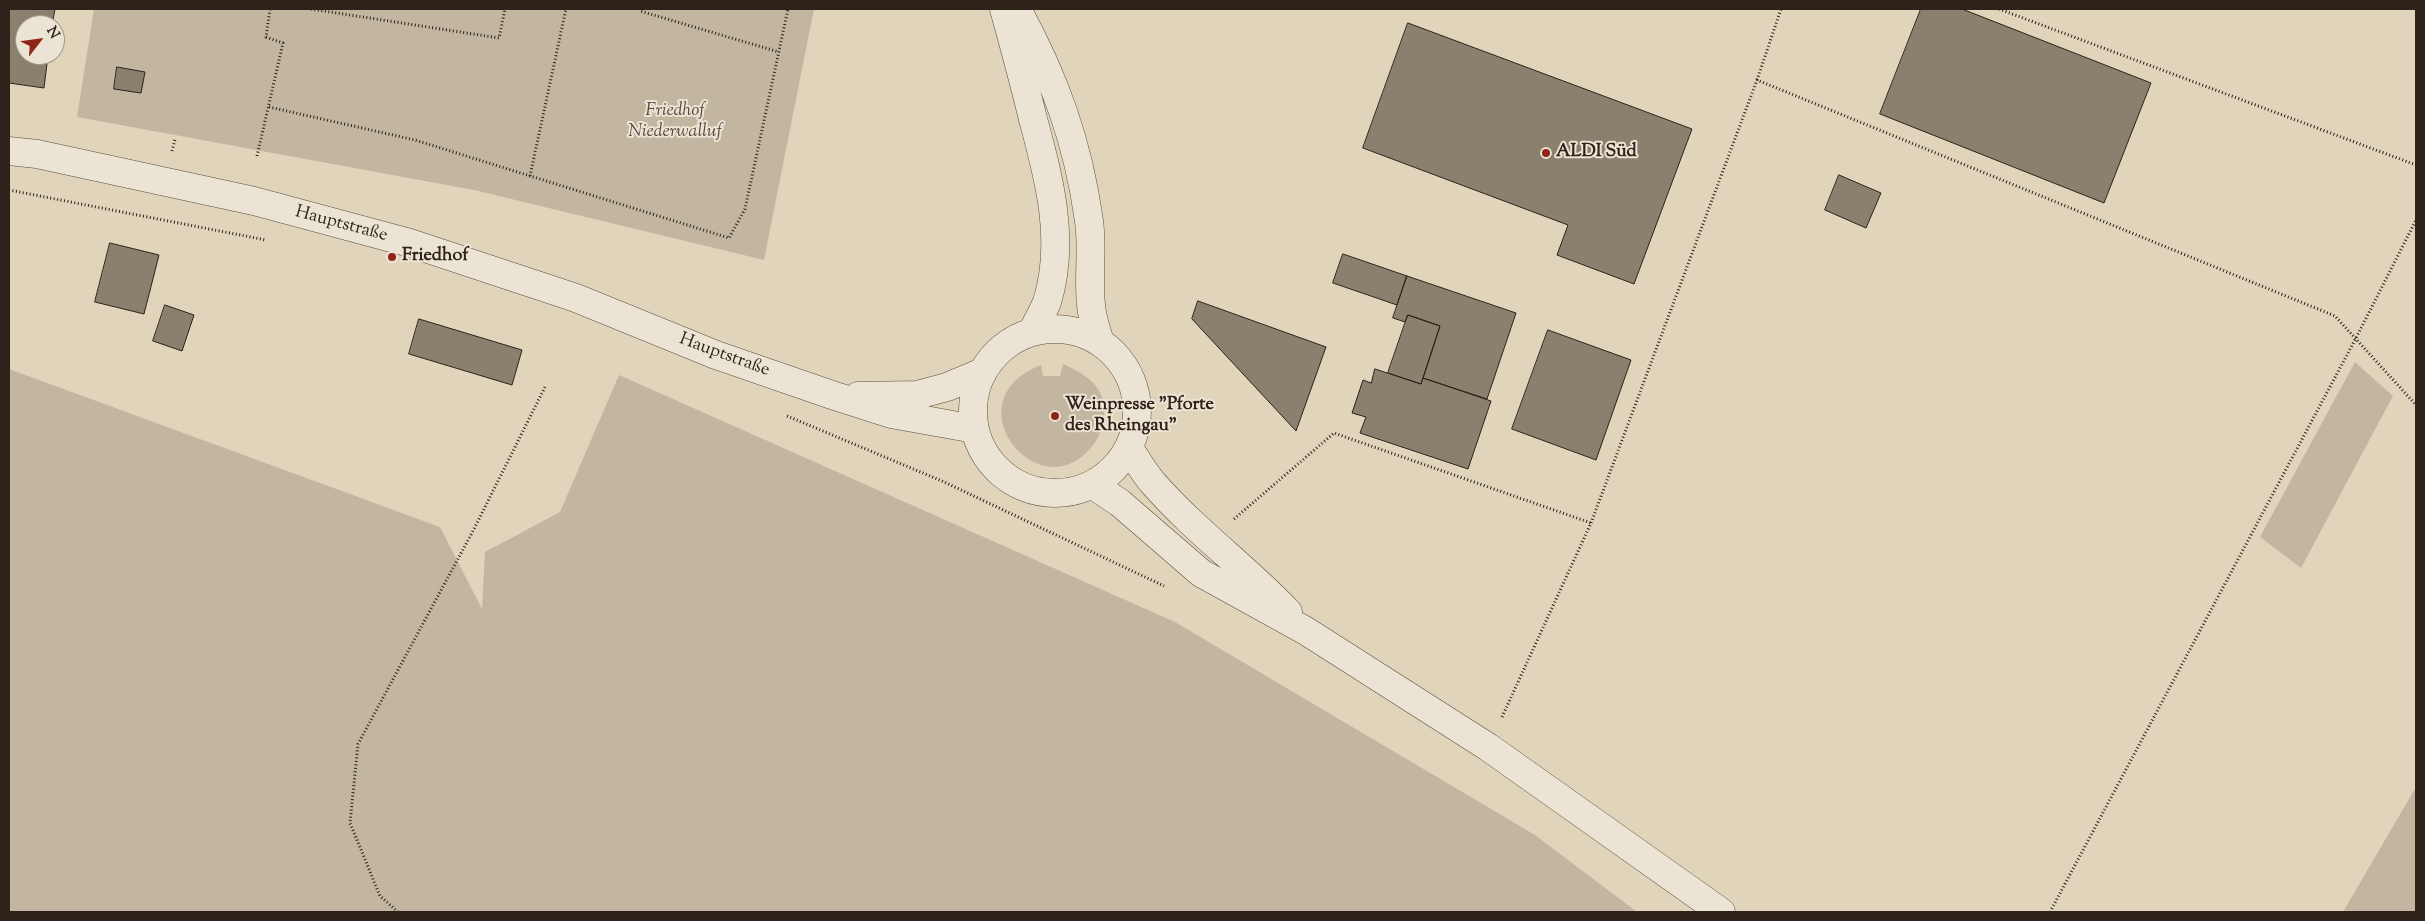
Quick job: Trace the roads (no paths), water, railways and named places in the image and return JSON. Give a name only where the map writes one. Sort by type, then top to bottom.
[{"type":"street","points":[[1004,9],[1049,180],[1054,212],[1055,245],[1052,276],[1046,302],[1032,332]]},
{"type":"street","points":[[1017,9],[1053,79],[1068,121],[1081,172],[1092,253],[1090,303],[1100,342]]},
{"type":"street","name":"Hauptstraße","points":[[9,151],[37,154],[254,201],[410,243],[576,298],[716,355],[832,395],[891,414],[975,428]]},
{"type":"street","points":[[1055,329],[1071,331],[1100,342],[1116,355],[1127,371],[1135,389],[1138,409],[1136,429],[1129,448],[1120,463],[1108,475],[1093,485],[1076,492],[1057,494],[1038,492],[1020,486],[1004,476],[991,462],[981,446],[975,428],[974,400],[983,372],[1003,347],[1032,332],[1055,329]]},
{"type":"street","name":"Hauptstraße","points":[[832,395],[917,395],[947,387],[983,372]]},
{"type":"street","points":[[1129,448],[1151,482],[1179,511],[1258,580],[1306,631]]},
{"type":"street","points":[[1093,485],[1120,503],[1201,573],[1306,631],[1488,747],[1721,912]]},
{"type":"place","name":"ALDI Süd","points":[[1546,153]]},
{"type":"place","name":"Friedhof","points":[[392,257]]},
{"type":"place","name":"Weinpresse \"Pforte des Rheingau\"","points":[[1055,416]]},
{"type":"park label","name":"Friedhof Niederwalluf","points":[[675,122]]}]
